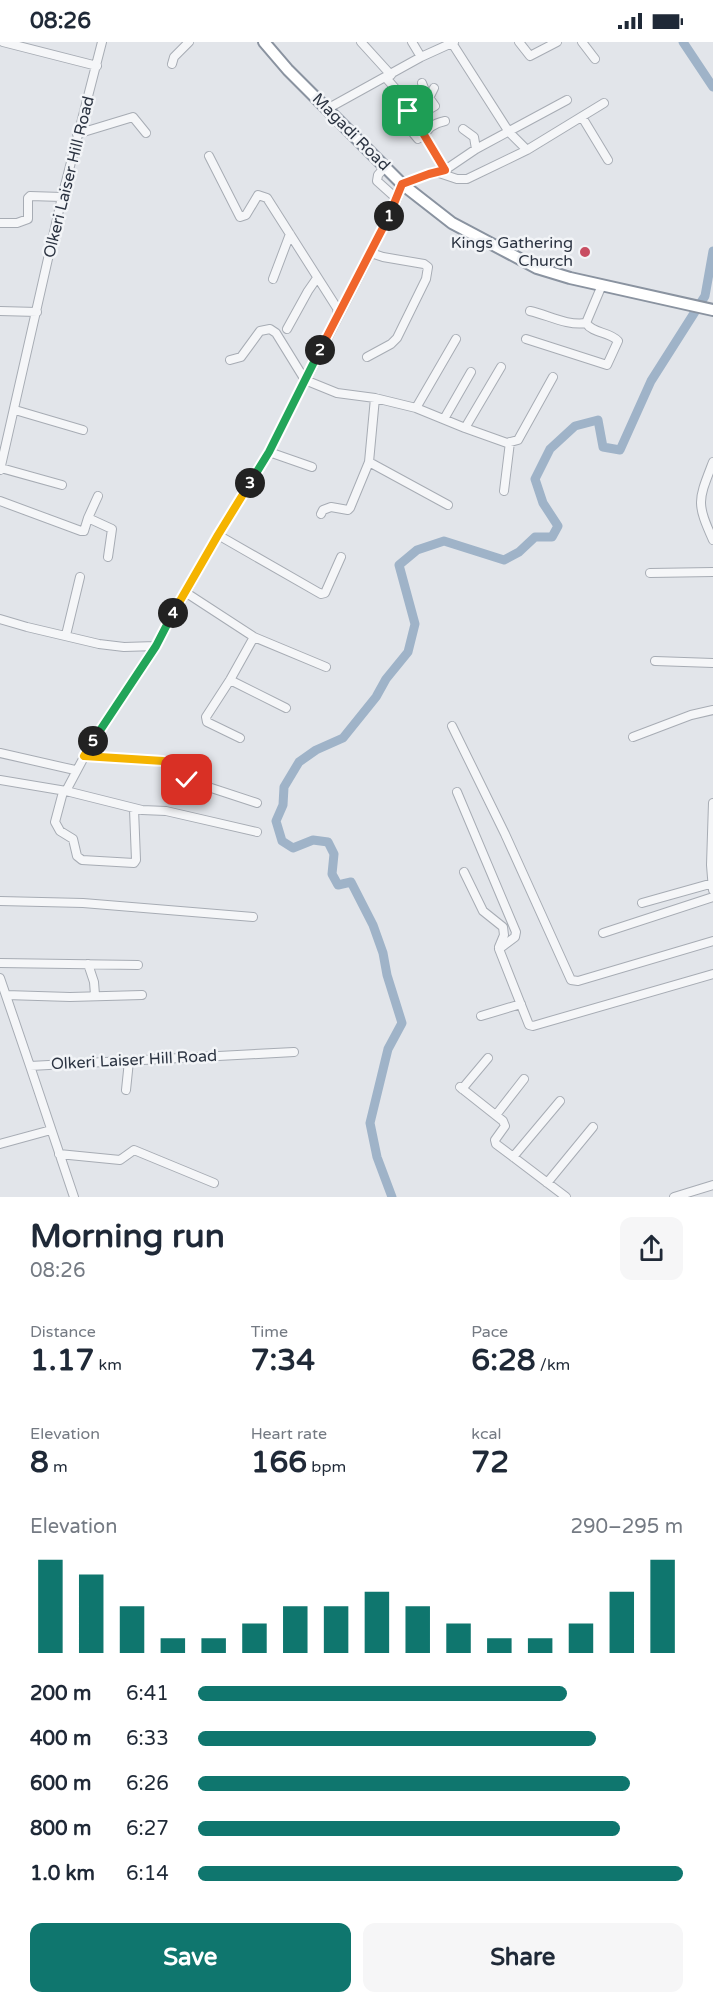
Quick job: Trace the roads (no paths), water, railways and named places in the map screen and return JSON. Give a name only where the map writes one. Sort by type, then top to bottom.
[{"type":"highway","name":"Magadi Road","points":[[264,42],[402,184],[452,223],[537,268],[713,310]]},
{"type":"street","name":"Olkeri Laiser Hill Road","points":[[0,466],[15,410],[77,134],[102,42]]},
{"type":"street","points":[[172,64],[174,57],[189,42]]},
{"type":"street","points":[[362,42],[401,95],[408,116],[445,170]]},
{"type":"street","points":[[412,42],[421,57]]},
{"type":"street","points":[[519,42],[530,56],[557,42]]},
{"type":"street","points":[[582,42],[595,59]]},
{"type":"street","points":[[2,43],[97,66]]},
{"type":"street","points":[[327,109],[421,57],[453,43],[509,132],[527,150]]},
{"type":"street","points":[[401,95],[389,110],[391,114],[408,116],[435,106],[422,83]]},
{"type":"street","points":[[429,98],[434,88]]},
{"type":"street","points":[[134,808],[136,860],[134,863],[82,860],[77,856],[73,839],[60,831],[55,822],[64,792],[75,770],[156,646],[218,535],[269,452],[371,253],[402,184],[445,170],[476,149],[567,100]]},
{"type":"street","points":[[436,172],[467,179],[527,150],[604,104]]},
{"type":"street","points":[[77,134],[133,117],[146,132]]},
{"type":"street","points":[[582,117],[608,160]]},
{"type":"street","points":[[421,138],[433,124],[445,121]]},
{"type":"street","points":[[463,129],[474,136],[476,149]]},
{"type":"street","points":[[209,156],[240,217],[246,215],[260,195],[267,198],[337,308],[338,316]]},
{"type":"street","points":[[385,166],[378,175],[377,181],[397,199]]},
{"type":"street","points":[[0,223],[17,224],[28,219],[30,195],[62,197]]},
{"type":"street","points":[[273,279],[290,234]]},
{"type":"street","points":[[367,357],[397,338],[428,271],[424,264],[371,253]]},
{"type":"street","points":[[287,328],[317,278]]},
{"type":"street","points":[[526,339],[607,365],[618,341],[615,337],[592,330],[586,322],[602,285]]},
{"type":"street","points":[[0,311],[37,312]]},
{"type":"street","points":[[530,311],[566,322],[579,324],[586,322]]},
{"type":"street","points":[[230,360],[241,357],[260,331],[267,328],[276,333],[305,380],[337,393],[375,398],[416,408],[465,429],[510,442],[518,440],[553,377]]},
{"type":"street","points":[[416,408],[456,339]]},
{"type":"street","points":[[465,429],[501,367]]},
{"type":"street","points":[[444,419],[471,372]]},
{"type":"street","points":[[321,514],[329,507],[349,509],[369,462],[375,398]]},
{"type":"street","points":[[15,410],[83,430]]},
{"type":"street","points":[[504,491],[510,442]]},
{"type":"street","points":[[269,452],[312,467]]},
{"type":"street","points":[[369,462],[448,505]]},
{"type":"street","points":[[713,462],[700,498],[700,508],[713,540]]},
{"type":"street","points":[[0,466],[62,485]]},
{"type":"street","points":[[0,501],[84,531],[98,496]]},
{"type":"street","points":[[88,518],[113,531],[108,558]]},
{"type":"street","points":[[218,535],[321,594],[325,593],[341,557]]},
{"type":"street","points":[[650,573],[713,572]]},
{"type":"street","points":[[66,635],[80,577]]},
{"type":"street","points":[[185,592],[254,637],[326,667]]},
{"type":"street","points":[[0,619],[99,644],[124,647],[156,646]]},
{"type":"street","points":[[240,738],[206,720],[206,717],[230,681],[254,637]]},
{"type":"street","points":[[654,661],[713,663]]},
{"type":"street","points":[[230,681],[286,708]]},
{"type":"street","points":[[633,736],[691,715],[713,710]]},
{"type":"street","points":[[452,726],[505,834],[571,980],[578,981],[713,941]]},
{"type":"street","points":[[0,753],[75,770]]},
{"type":"street","points":[[84,756],[163,761],[187,780],[256,804]]},
{"type":"street","points":[[0,780],[134,808],[166,811],[257,832]]},
{"type":"street","points":[[457,792],[516,932],[515,937],[499,949]]},
{"type":"street","points":[[713,803],[713,890]]},
{"type":"street","points":[[464,872],[483,911],[503,927],[504,934],[499,949],[529,1025],[533,1026],[713,974]]},
{"type":"street","points":[[642,903],[712,883]]},
{"type":"street","points":[[603,933],[713,897]]},
{"type":"street","points":[[0,901],[83,903],[253,917]]},
{"type":"street","points":[[0,963],[138,965]]},
{"type":"street","points":[[88,964],[94,982],[95,995]]},
{"type":"street","name":"Olkeri Laiser Hill Road","points":[[0,978],[30,1066],[294,1052]]},
{"type":"street","points":[[6,995],[70,997],[142,995]]},
{"type":"street","points":[[481,1016],[520,1004]]},
{"type":"street","points":[[488,1058],[461,1088],[503,1121],[505,1126],[495,1140],[496,1144],[566,1197]]},
{"type":"street","points":[[126,1090],[129,1060]]},
{"type":"street","points":[[30,1066],[74,1197]]},
{"type":"street","points":[[496,1114],[524,1079]]},
{"type":"street","points":[[513,1158],[560,1101]]},
{"type":"street","points":[[547,1183],[593,1127]]},
{"type":"street","points":[[0,1144],[51,1130]]},
{"type":"street","points":[[59,1154],[120,1160],[134,1150],[214,1182]]},
{"type":"street","points":[[674,1197],[713,1185]]},
{"type":"waterway","points":[[683,42],[713,87]]},
{"type":"waterway","points":[[392,1197],[377,1157],[370,1123],[388,1049],[402,1023],[373,925],[351,882],[338,885],[332,874],[334,854],[328,842],[313,840],[293,848],[282,841],[276,821],[283,805],[284,787],[299,762],[316,750],[343,738],[408,652],[415,624],[399,565],[417,550],[444,541],[504,560],[519,552],[535,537],[552,537],[558,526],[543,503],[535,479],[550,449],[575,426],[598,420],[603,447],[620,450],[651,381],[705,296],[713,251]]},
{"type":"place","name":"Kings Gathering Church","points":[[585,252]]}]
